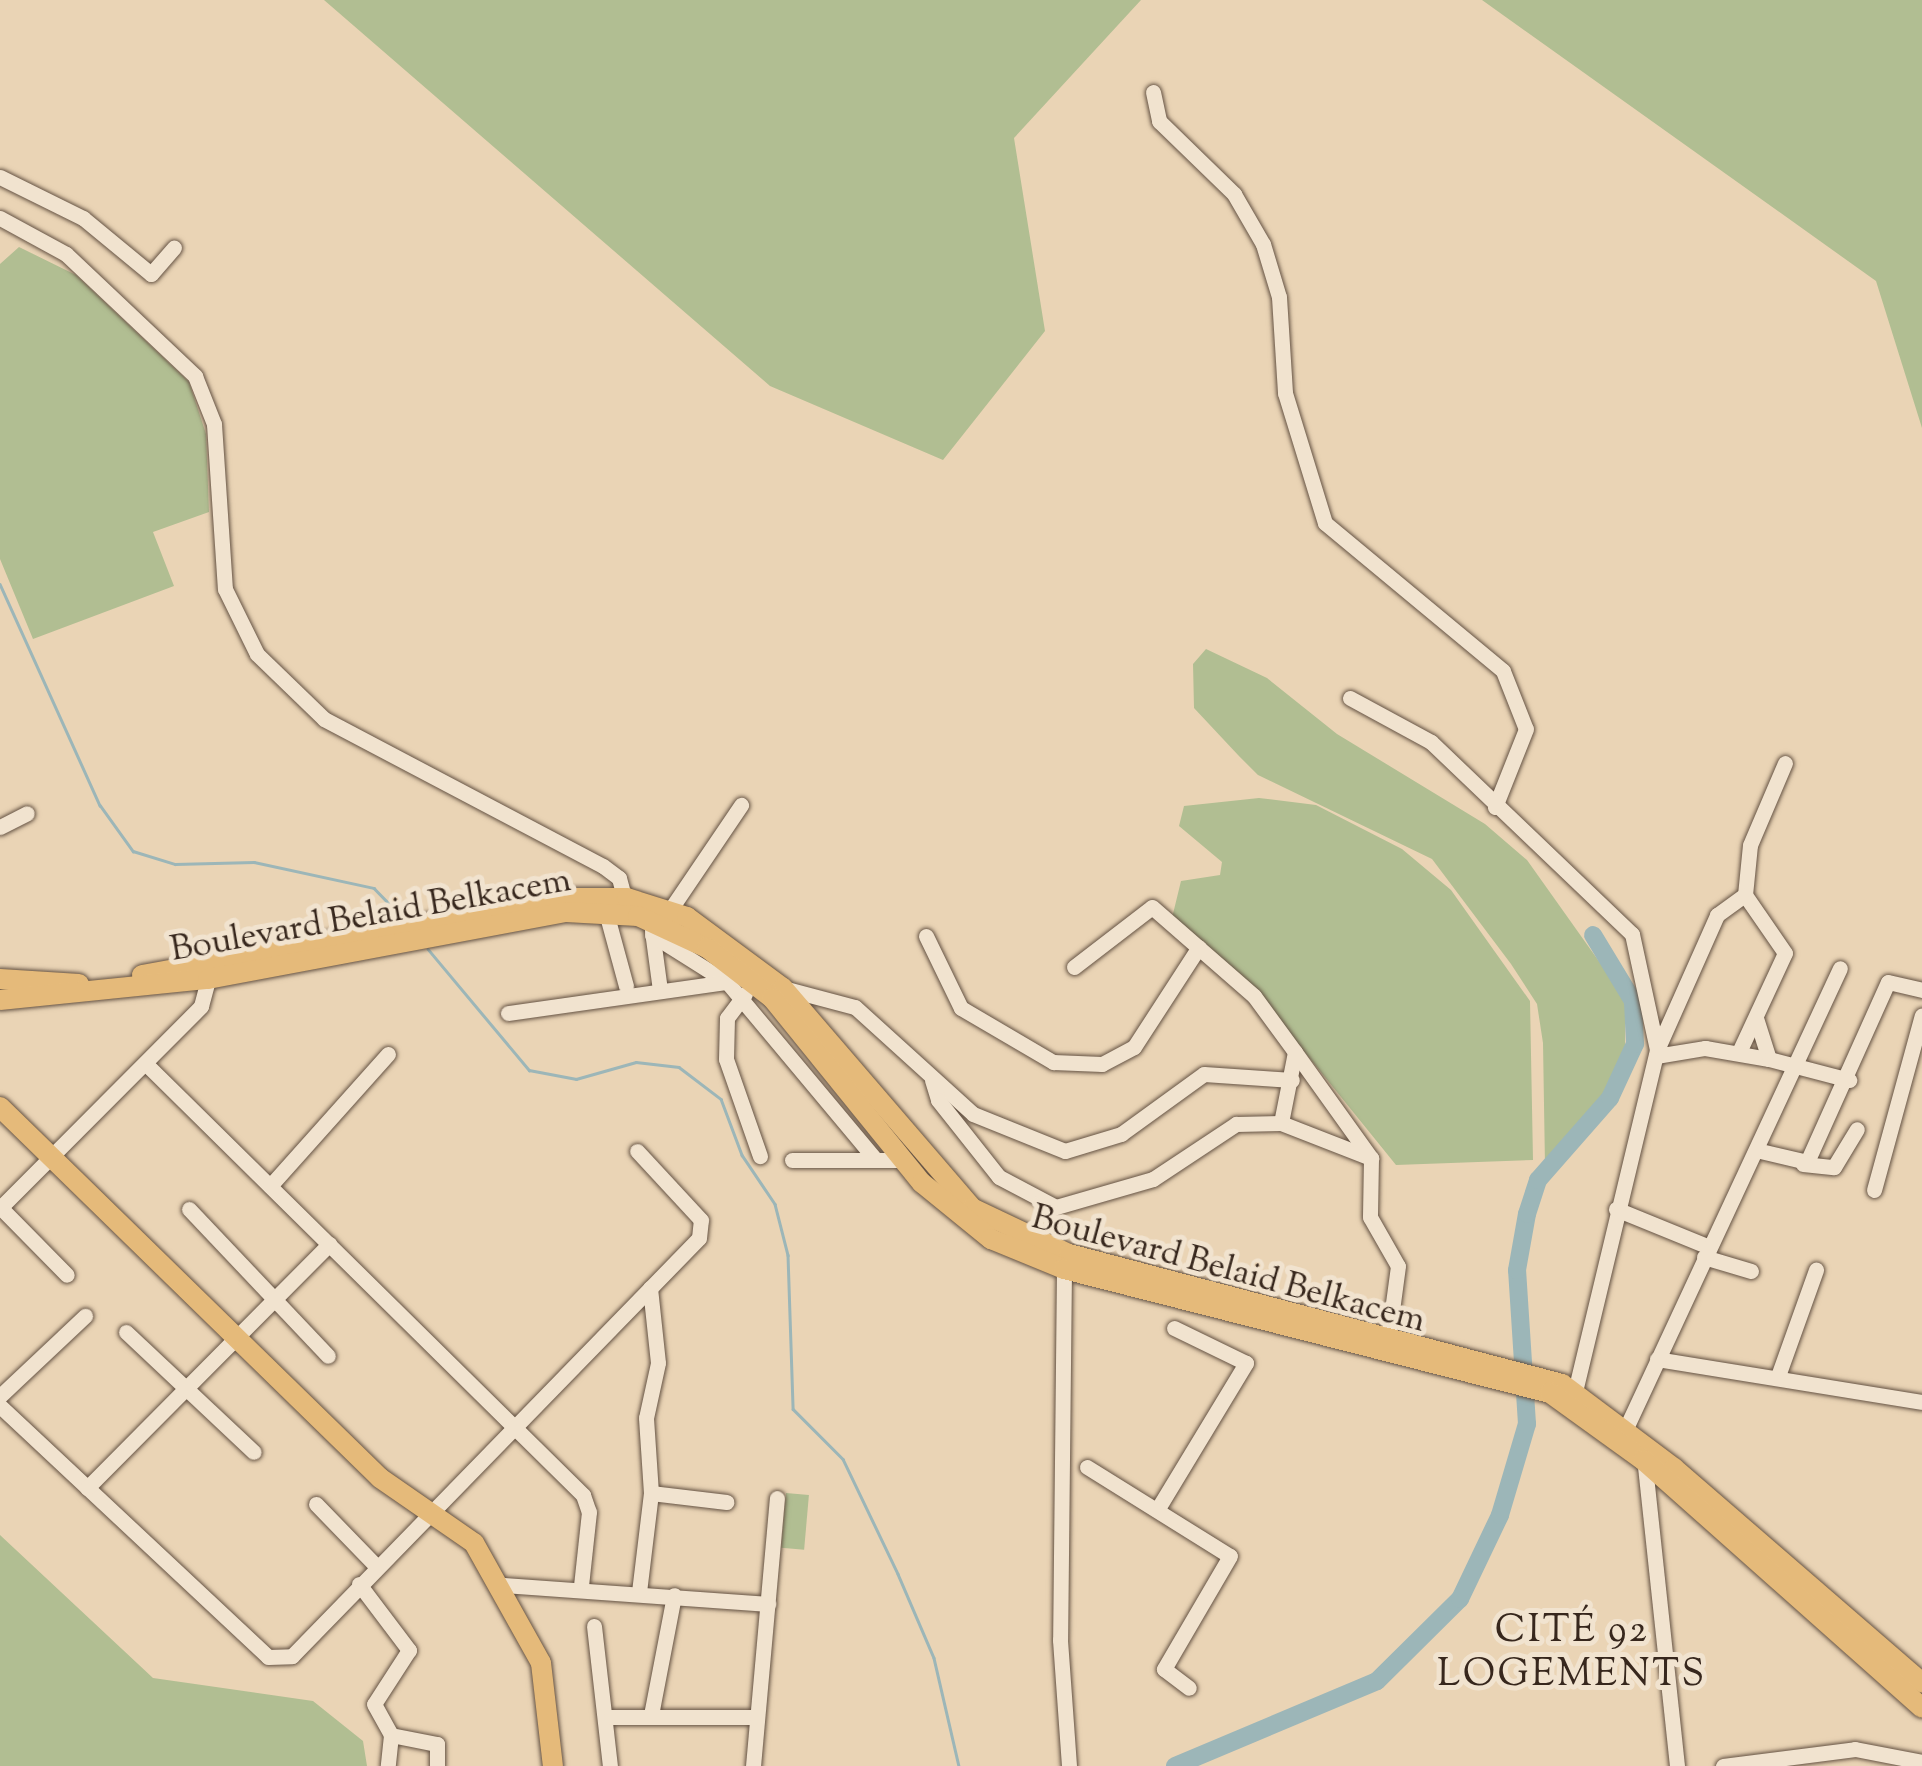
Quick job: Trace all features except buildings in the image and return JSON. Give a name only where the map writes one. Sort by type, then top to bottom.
[{"type":"main road","name":"Boulevard Belaid Belkacem","points":[[0,980],[112,980],[442,926],[615,904],[658,922],[783,988],[926,1164],[1001,1226],[1069,1254],[1574,1391],[1626,1428],[1645,1452],[1922,1708]]},
{"type":"main road","name":"Boulevard Belaid Belkacem","points":[[658,922],[748,992],[966,1222],[1064,1269],[1388,1340]]},
{"type":"main road","name":"Boulevard Belaid Belkacem","points":[[0,1000],[208,979],[396,935]]},
{"type":"main road","points":[[0,1107],[380,1478],[474,1543],[504,1585],[549,1694],[553,1766]]},
{"type":"main road","name":"Boulevard Belaid Belkacem","points":[[1532,1378],[1645,1452],[1922,1683]]},
{"type":"street","points":[[1153,92],[1159,121],[1234,194],[1263,244],[1280,297],[1285,394],[1325,523],[1503,671],[1526,730],[1496,807]]},
{"type":"street","points":[[0,177],[83,218],[151,274],[174,248]]},
{"type":"street","points":[[0,218],[66,254],[195,376],[214,424],[224,589],[256,654],[324,719],[603,866],[615,904],[626,986]]},
{"type":"street","points":[[1350,698],[1431,742],[1632,934],[1657,1053]]},
{"type":"street","points":[[1738,1052],[1785,952],[1744,895],[1750,845],[1785,763]]},
{"type":"street","points":[[660,990],[658,922],[741,805]]},
{"type":"street","points":[[0,827],[27,813]]},
{"type":"street","points":[[1574,1391],[1657,1053],[1716,914],[1744,895]]},
{"type":"street","points":[[1074,966],[1152,906],[1254,996],[1372,1158],[1370,1217],[1398,1266],[1388,1340]]},
{"type":"street","points":[[658,922],[727,982],[748,992],[874,1158]]},
{"type":"street","points":[[926,936],[961,1008],[1014,1047],[1054,1062],[1102,1064],[1134,1047],[1198,947]]},
{"type":"street","points":[[1626,1428],[1840,968]]},
{"type":"street","points":[[67,1274],[0,1208],[201,1006],[208,979]]},
{"type":"street","points":[[508,1013],[727,982]]},
{"type":"street","points":[[1803,1164],[1849,1080],[1888,982],[1922,990]]},
{"type":"street","points":[[783,988],[854,1006],[932,1080],[1011,1135],[1065,1151],[1121,1134],[1204,1074],[1292,1080]]},
{"type":"street","points":[[748,992],[727,1018],[726,1059],[760,1156]]},
{"type":"street","points":[[1874,1190],[1922,1015]]},
{"type":"street","points":[[1756,1018],[1769,1060]]},
{"type":"street","points":[[1280,1123],[1295,1052]]},
{"type":"street","points":[[1657,1053],[1738,1052],[1849,1080]]},
{"type":"street","points":[[270,1186],[388,1054]]},
{"type":"street","points":[[146,1064],[514,1424],[588,1503],[580,1586]]},
{"type":"street","points":[[932,1080],[938,1100],[998,1176],[1056,1207],[1153,1178],[1236,1124],[1280,1123],[1372,1158]]},
{"type":"street","points":[[1756,1150],[1803,1164],[1834,1167],[1857,1129]]},
{"type":"street","points":[[0,1406],[268,1657],[292,1656],[428,1510],[706,1229],[637,1150]]},
{"type":"street","points":[[792,1160],[904,1160]]},
{"type":"street","points":[[189,1209],[328,1356]]},
{"type":"street","points":[[1616,1209],[1750,1271]]},
{"type":"street","points":[[87,1488],[328,1244]]},
{"type":"street","points":[[1064,1269],[1060,1640],[1069,1766]]},
{"type":"street","points":[[1778,1376],[1816,1270]]},
{"type":"street","points":[[640,1592],[652,1493],[646,1418],[658,1363],[650,1288]]},
{"type":"street","points":[[0,1396],[85,1316]]},
{"type":"street","points":[[1157,1510],[1246,1364],[1174,1328]]},
{"type":"street","points":[[126,1332],[254,1452]]},
{"type":"street","points":[[1658,1359],[1922,1402]]},
{"type":"street","points":[[1645,1452],[1677,1766]]},
{"type":"street","points":[[1087,1467],[1230,1556],[1164,1670],[1189,1688]]},
{"type":"street","points":[[652,1493],[726,1502]]},
{"type":"street","points":[[754,1766],[778,1498]]},
{"type":"street","points":[[316,1504],[376,1566]]},
{"type":"street","points":[[358,1584],[409,1650],[374,1704],[391,1736],[388,1766]]},
{"type":"street","points":[[504,1585],[580,1586],[768,1604]]},
{"type":"street","points":[[651,1715],[674,1595]]},
{"type":"street","points":[[594,1626],[612,1717],[610,1766]]},
{"type":"street","points":[[612,1717],[757,1717]]},
{"type":"street","points":[[391,1736],[438,1744],[437,1766]]},
{"type":"street","points":[[1723,1766],[1855,1749],[1922,1762]]},
{"type":"green space","points":[[324,0],[1141,0],[1014,138],[1045,331],[943,460],[770,386]]},
{"type":"green space","points":[[1482,0],[1922,0],[1922,428],[1876,281]]},
{"type":"green space","points":[[19,247],[76,275],[189,382],[206,434],[209,512],[153,532],[174,586],[33,639],[0,559],[0,264]]},
{"type":"green space","points":[[1206,649],[1267,678],[1337,734],[1485,824],[1527,860],[1625,998],[1625,1054],[1606,1095],[1545,1166],[1543,1043],[1537,1004],[1511,964],[1432,859],[1258,775],[1238,755],[1194,708],[1193,664]]},
{"type":"green space","points":[[1259,798],[1316,805],[1402,849],[1451,890],[1530,1001],[1533,1160],[1396,1165],[1252,987],[1171,922],[1181,881],[1220,875],[1222,862],[1179,826],[1184,806]]},
{"type":"green space","points":[[786,1493],[809,1495],[804,1550],[781,1548]]},
{"type":"green space","points":[[0,1535],[153,1678],[313,1701],[363,1741],[367,1766],[0,1766]]},
{"type":"waterway","points":[[0,584],[100,805],[133,851],[175,864],[254,862],[374,888],[404,919]]},
{"type":"waterway","points":[[1175,1766],[1377,1681],[1460,1599],[1500,1515],[1527,1424],[1517,1270],[1527,1214],[1538,1180],[1610,1098],[1635,1044],[1633,1001],[1593,935]]},
{"type":"waterway","points":[[428,949],[529,1070],[576,1079],[636,1062],[679,1067],[721,1099],[742,1155],[775,1204],[788,1255],[793,1409],[843,1459],[898,1574],[934,1658],[959,1766]]},
{"type":"district","name":"CITÉ 92 LOGEMENTS","points":[[1572,1655]]}]
